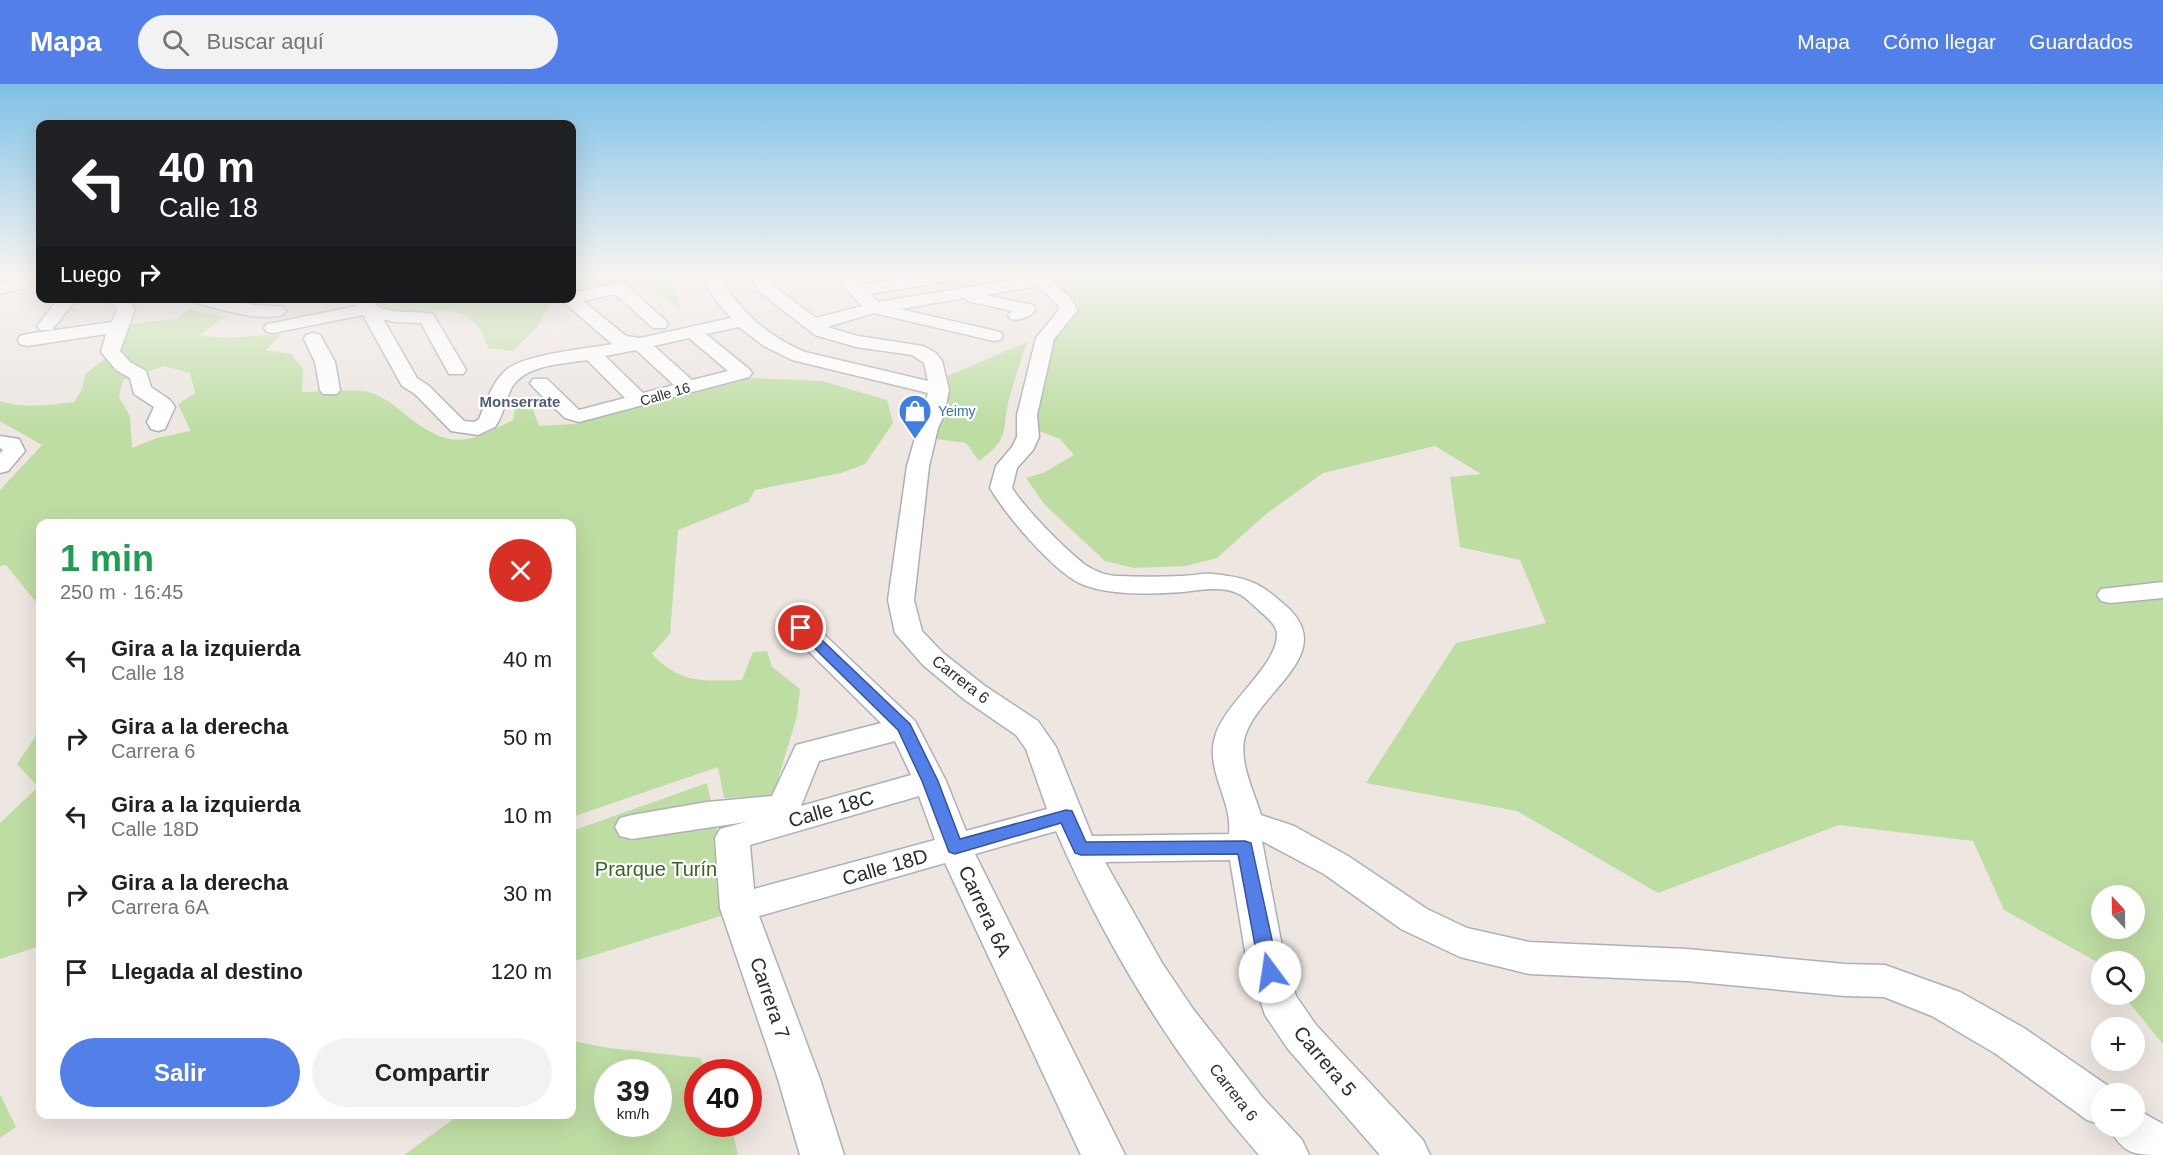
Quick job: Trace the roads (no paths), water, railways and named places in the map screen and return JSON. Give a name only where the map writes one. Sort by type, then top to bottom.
[{"type":"street","points":[[120,324],[110,352],[123,366],[139,375],[141,390],[165,406],[157,422],[158,425]]},
{"type":"street","points":[[254,329],[266,324]]},
{"type":"street","points":[[357,330],[361,324]]},
{"type":"street","points":[[376,324],[409,382],[422,390],[458,427],[470,430],[488,423],[503,386],[513,374],[558,351],[591,354],[728,324]]},
{"type":"street","points":[[409,382],[462,368],[431,324]]},
{"type":"street","points":[[598,324],[620,341],[640,344],[688,387]]},
{"type":"street","points":[[610,335],[659,324]]},
{"type":"street","points":[[745,324],[779,349],[799,356],[939,390],[936,364],[929,354],[835,337],[812,325]]},
{"type":"street","points":[[942,324],[994,336]]},
{"type":"street","name":"Carrera 5","points":[[1057,324],[1045,338],[1027,415],[1028,437],[1022,450],[1007,466],[1001,488],[1023,516],[1059,553],[1076,570],[1092,579],[1116,584],[1182,584],[1209,581],[1240,585],[1251,590],[1279,614],[1290,632],[1290,651],[1247,707],[1230,736],[1228,760],[1246,835],[1265,957],[1279,1003],[1302,1037],[1408,1155]]},
{"type":"street","name":"Calle 16","points":[[540,383],[572,414],[587,415],[742,373],[692,332]]},
{"type":"street","points":[[25,349],[116,334]]},
{"type":"street","points":[[291,343],[335,335]]},
{"type":"street","points":[[313,339],[325,362],[330,390]]},
{"type":"street","points":[[591,354],[640,401]]},
{"type":"street","name":"Carrera 6","points":[[939,390],[934,416],[927,429],[922,447],[904,578],[902,600],[909,633],[933,658],[975,693],[1027,728],[1041,747],[1066,816],[1081,849],[1114,915],[1149,974],[1179,1021],[1248,1112],[1287,1155]]},
{"type":"street","points":[[0,442],[11,444],[14,451],[0,466]]},
{"type":"street","points":[[2110,595],[2163,590]]},
{"type":"street","name":"Carrera 6A","points":[[801,628],[904,728],[930,781],[955,847],[1103,1155]]},
{"type":"street","points":[[632,827],[691,815],[744,808],[780,816],[807,753],[904,728]]},
{"type":"street","name":"Calle 18C","points":[[732,838],[780,816],[930,781]]},
{"type":"street","name":"Calle 18D","points":[[738,908],[1066,816]]},
{"type":"street","points":[[1081,849],[1246,835],[1282,835],[1336,865],[1414,919],[1460,942],[1529,958],[1687,965],[1845,980],[1885,981],[1946,1004],[2010,1041],[2091,1099]]},
{"type":"street","name":"Carrera 7","points":[[732,838],[738,908],[799,1079],[822,1155]]},
{"type":"street","points":[[2145,1137],[2163,1150]]},
{"type":"place","name":"Yeimy","points":[[915,440]]},
{"type":"district","name":"Monserrate","points":[[520,402]]},
{"type":"park label","name":"Prarque Turín","points":[[656,869]]}]
